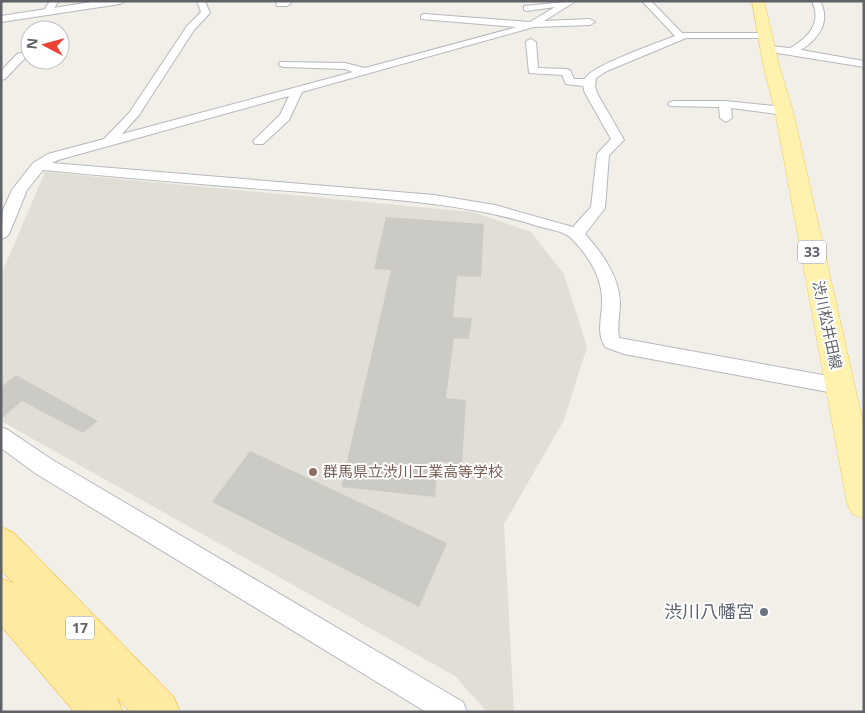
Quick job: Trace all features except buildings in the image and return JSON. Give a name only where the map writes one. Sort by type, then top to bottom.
[{"type":"highway","name":"17","points":[[1,544],[159,712]]},
{"type":"highway","name":"17","points":[[1,597],[102,712]]},
{"type":"main road","name":"渋川松井田線","points":[[758,1],[784,110],[864,503]]},
{"type":"street","points":[[46,13],[55,1]]},
{"type":"street","points":[[1,19],[120,1]]},
{"type":"street","points":[[109,141],[133,115],[190,28],[206,13],[201,1]]},
{"type":"street","points":[[646,1],[681,37]]},
{"type":"street","points":[[792,51],[808,43],[819,28],[822,13],[816,1]]},
{"type":"street","points":[[527,8],[570,3]]},
{"type":"street","points":[[1,234],[26,179],[38,166],[53,157],[535,24],[570,3]]},
{"type":"street","points":[[424,17],[524,25],[590,22]]},
{"type":"street","points":[[576,234],[598,208],[603,154],[618,140],[591,93],[590,77],[603,69],[681,37],[767,42],[792,51],[864,64]]},
{"type":"street","points":[[532,42],[533,71],[566,72],[570,82],[590,83]]},
{"type":"street","points":[[8,56],[20,56]]},
{"type":"street","points":[[1,77],[20,61]]},
{"type":"street","points":[[284,64],[345,66],[364,72]]},
{"type":"street","points":[[259,141],[285,117],[297,90]]},
{"type":"street","points":[[674,104],[725,104],[784,110]]},
{"type":"street","points":[[725,104],[726,118]]},
{"type":"street","points":[[38,166],[470,204],[522,216],[576,234],[607,275],[611,300],[608,330],[611,342],[624,347],[839,386]]},
{"type":"street","points":[[1,436],[42,466],[453,712]]},
{"type":"shaded area","name":"群馬県立渋川工業高等学校","points":[[45,172],[473,212],[531,232],[564,274],[587,347],[564,420],[504,524],[514,712],[487,712],[455,676],[1,421],[1,275]]},
{"type":"place","name":"群馬県立渋川工業高等学校","points":[[313,472]]},
{"type":"place","name":"渋川八幡宮","points":[[764,612]]}]
